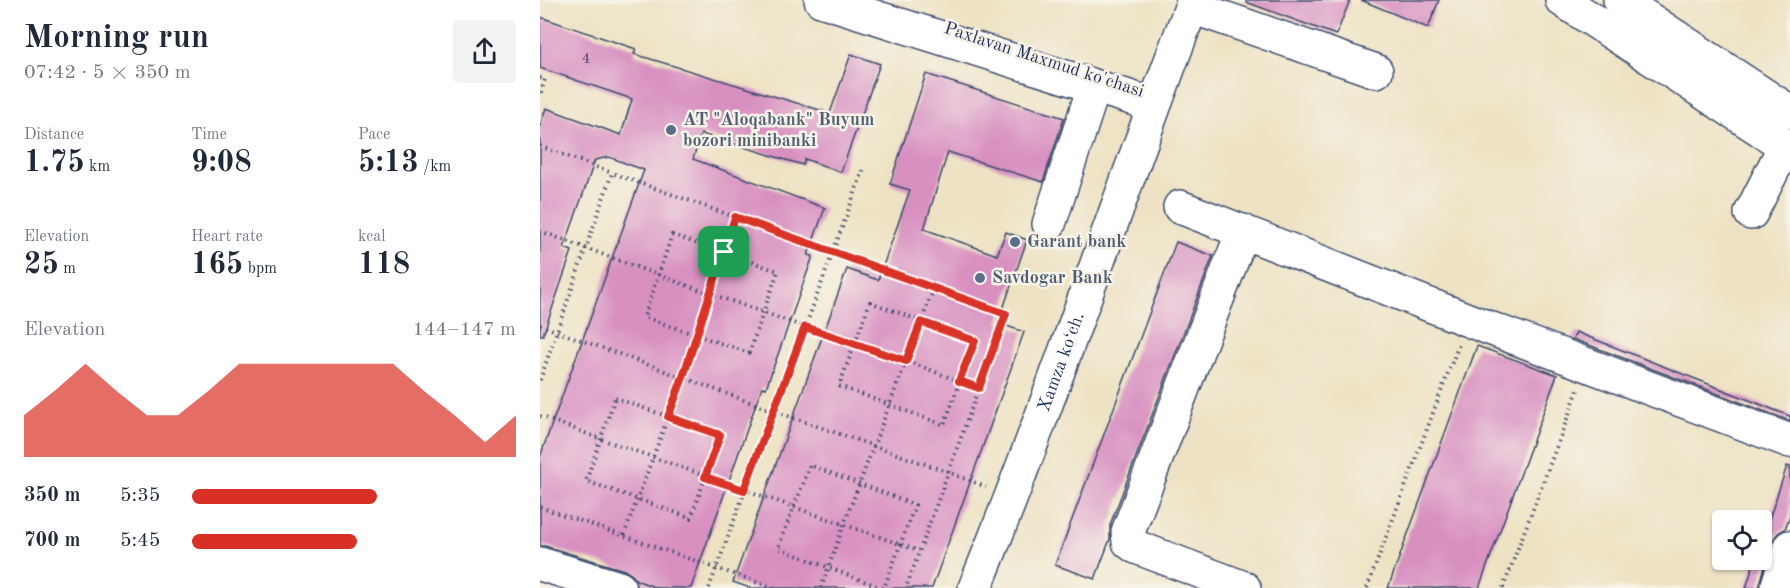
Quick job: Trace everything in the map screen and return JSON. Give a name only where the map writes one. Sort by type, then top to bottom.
[{"type":"street","points":[[821,0],[1095,87],[1155,101]]},
{"type":"street","name":"Paxlavan Maxmud ko'chasi","points":[[862,0],[1155,101]]},
{"type":"street","points":[[1562,0],[1787,147],[1751,213]]},
{"type":"street","points":[[1620,0],[1790,111]]},
{"type":"street","points":[[1193,3],[1376,71]]},
{"type":"street","name":"Xamza ko‘ch.","points":[[975,588],[1011,498],[1155,101],[1193,3]]},
{"type":"street","points":[[1049,224],[1095,87]]},
{"type":"street","points":[[1180,207],[1468,320],[1790,441]]},
{"type":"street","points":[[1243,231],[1128,532],[1129,542],[1136,547],[1244,588]]},
{"type":"street","points":[[1777,588],[1790,547]]},
{"type":"street","points":[[540,564],[619,588]]},
{"type":"path","points":[[540,78],[545,80],[540,95]]},
{"type":"path","points":[[540,146],[1006,314],[906,588]]},
{"type":"path","points":[[709,588],[864,168]]},
{"type":"path","points":[[540,380],[612,173]]},
{"type":"path","points":[[624,536],[683,377],[735,217]]},
{"type":"path","points":[[540,231],[979,388]]},
{"type":"path","points":[[672,235],[724,252],[777,271],[749,353],[644,317],[672,235]]},
{"type":"path","points":[[821,588],[934,288]]},
{"type":"path","points":[[870,302],[975,341],[944,425],[839,386],[855,345],[870,302]]},
{"type":"path","points":[[1368,588],[1468,320]]},
{"type":"path","points":[[540,325],[948,472],[1011,498]]},
{"type":"path","points":[[1503,588],[1588,364]]},
{"type":"path","points":[[615,398],[668,417],[720,435],[691,518],[586,481],[615,398]]},
{"type":"path","points":[[540,416],[601,440],[919,551]]},
{"type":"path","points":[[810,465],[915,505],[883,588],[778,549],[794,508],[810,465]]},
{"type":"path","points":[[540,507],[774,588]]},
{"type":"building","points":[[1246,0],[1350,0],[1336,35],[1246,2]]},
{"type":"building","points":[[1361,0],[1439,0],[1428,28]]},
{"type":"building","points":[[540,17],[636,49],[634,54],[830,113],[851,54],[880,64],[841,172],[805,159],[803,165],[701,134],[693,159],[825,208],[808,255],[813,256],[766,388],[762,387],[691,588],[657,588],[636,580],[624,570],[540,546],[540,457],[644,170],[609,157],[595,160],[564,248],[572,251],[543,335],[540,335],[540,126],[546,108],[621,135],[632,99],[540,68]]},
{"type":"building","points":[[926,74],[1064,118],[1043,182],[948,152],[924,229],[997,255],[1006,232],[1027,240],[998,323],[1024,332],[932,588],[750,588],[733,582],[847,269],[878,280],[910,190],[890,184]]},
{"type":"building","points":[[1176,242],[1213,256],[1110,525],[1110,539],[1095,579],[1055,565]]},
{"type":"building","points":[[1576,332],[1790,416],[1790,421],[1573,339]]},
{"type":"building","points":[[1477,346],[1557,375],[1479,588],[1388,588]]},
{"type":"building","points":[[1787,466],[1790,467],[1790,515],[1785,529],[1778,533],[1772,541],[1772,510]]},
{"type":"building","points":[[1752,570],[1764,570],[1759,588],[1746,588]]},
{"type":"place","name":"AT \"Aloqabank\" Buyum bozori minibanki","points":[[671,130]]},
{"type":"place","name":"Garant bank","points":[[1015,242]]},
{"type":"place","name":"Savdogar Bank","points":[[980,278]]},
{"type":"route","points":[[735,217],[1006,314],[979,388],[959,381],[975,341],[921,322],[906,361],[805,327],[744,490],[705,477],[720,435],[668,417],[724,252],[735,217]]}]
